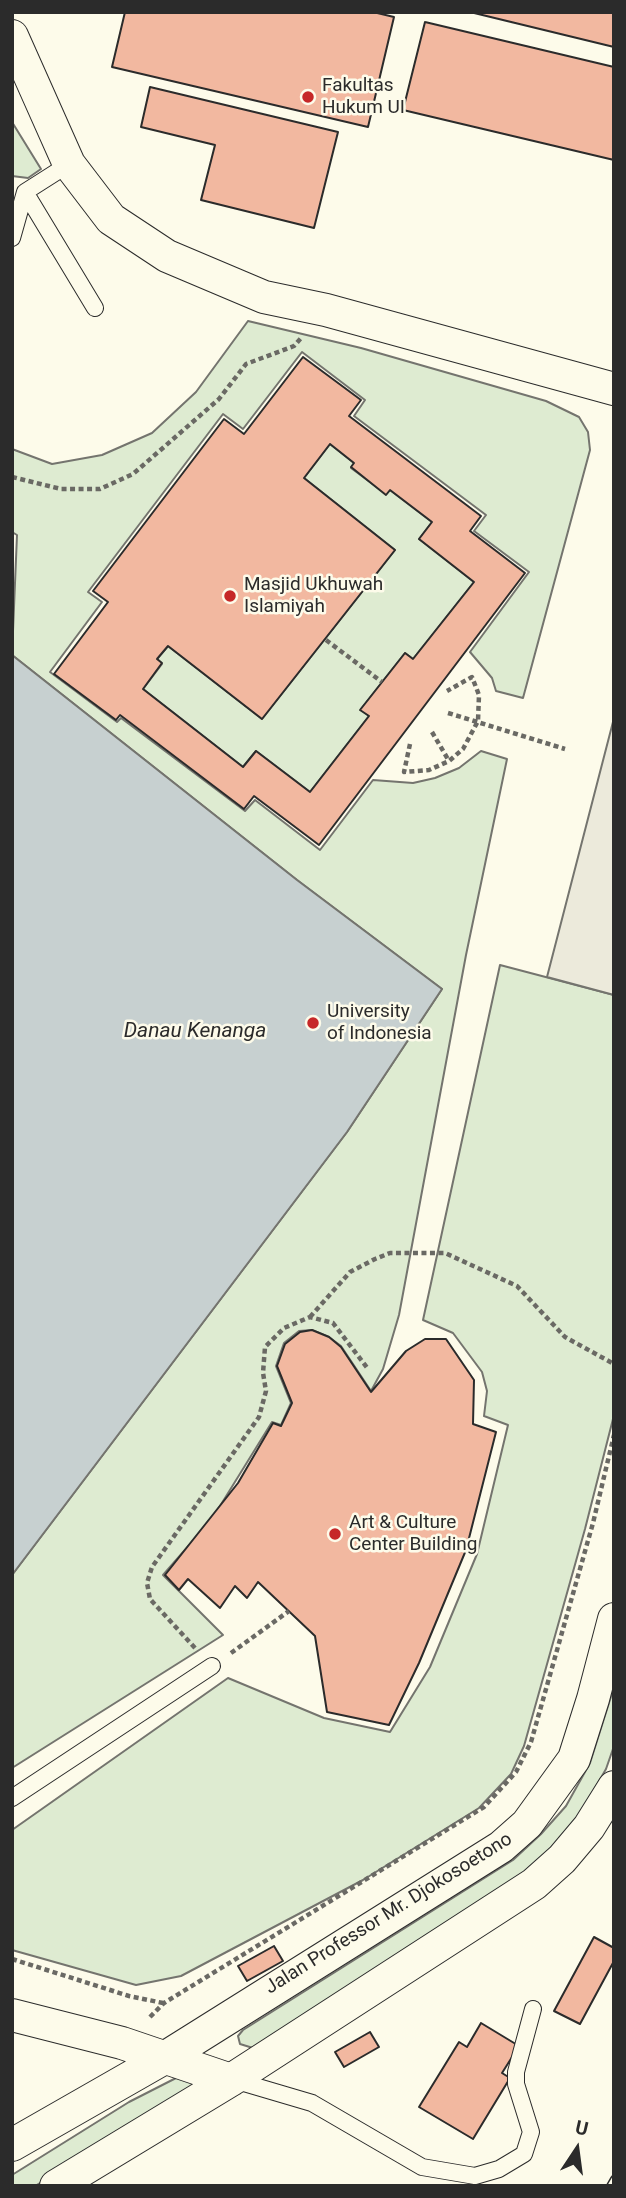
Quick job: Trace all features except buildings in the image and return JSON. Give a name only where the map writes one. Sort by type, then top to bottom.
[{"type":"street","points":[[12,36],[69,164],[111,219],[167,256],[264,296],[326,310],[614,389]]},
{"type":"street","name":"Jalan Professor Mr. Djokosoetono","points":[[12,2145],[166,2057],[501,1847],[527,1824],[574,1759],[614,1619]]},
{"type":"street","points":[[56,2186],[231,2080],[534,1884],[562,1859],[589,1827],[614,1787]]},
{"type":"street","points":[[12,2015],[122,2043],[231,2080]]},
{"type":"lane","points":[[12,239],[25,192],[69,164]]},
{"type":"lane","points":[[25,192],[95,308]]},
{"type":"lane","points":[[12,1798],[212,1666]]},
{"type":"lane","points":[[231,2080],[312,2103],[422,2167],[475,2176],[499,2169],[524,2154],[531,2132],[516,2084],[516,2072],[533,2009]]},
{"type":"path","points":[[12,477],[61,489],[100,489],[133,474],[219,399],[246,364],[294,346],[326,310]]},
{"type":"path","points":[[326,640],[382,682]]},
{"type":"path","points":[[410,744],[404,772],[429,770],[449,761],[463,749],[478,721],[479,695],[472,677],[447,691]]},
{"type":"path","points":[[448,713],[565,749]]},
{"type":"path","points":[[432,732],[449,761]]},
{"type":"path","points":[[289,1611],[212,1666],[150,1599],[148,1583],[152,1567],[259,1417],[266,1391],[263,1373],[264,1347],[284,1328],[310,1317],[350,1272],[390,1253],[445,1253],[517,1286],[565,1338],[614,1364]]},
{"type":"path","points":[[310,1317],[333,1323],[368,1369]]},
{"type":"path","points":[[122,2043],[164,2003],[484,1807],[516,1772],[531,1742],[593,1523],[614,1435]]},
{"type":"path","points":[[12,1959],[130,1996],[164,2003]]},
{"type":"green space","points":[[12,122],[41,169],[28,178],[12,176]]},
{"type":"green space","points":[[248,321],[361,348],[546,401],[579,417],[588,432],[590,450],[523,698],[496,691],[492,678],[470,652],[529,572],[474,531],[486,515],[354,416],[365,400],[302,352],[243,429],[223,414],[88,592],[102,602],[50,672],[117,722],[121,718],[245,811],[255,800],[320,850],[373,780],[413,783],[435,778],[459,768],[481,751],[507,759],[466,955],[399,1315],[383,1369],[371,1391],[341,1346],[329,1337],[312,1330],[299,1331],[284,1343],[276,1366],[291,1403],[281,1425],[272,1422],[212,1519],[163,1575],[223,1635],[12,1768],[12,1575],[347,1132],[442,989],[297,880],[12,655],[17,535],[12,532],[12,449],[52,464],[102,455],[152,433],[196,392]]},
{"type":"green space","points":[[330,444],[354,463],[351,468],[386,494],[390,490],[432,522],[419,539],[474,582],[413,659],[405,653],[361,709],[369,716],[310,792],[256,751],[243,767],[143,689],[162,664],[157,659],[168,646],[262,719],[395,550],[304,478]]},
{"type":"green space","points":[[500,965],[614,995],[614,1415],[524,1746],[511,1774],[479,1808],[363,1880],[181,1976],[136,1985],[12,1950],[12,1830],[228,1678],[324,1718],[390,1732],[430,1667],[477,1554],[508,1425],[484,1416],[487,1391],[482,1372],[453,1333],[423,1320]]},
{"type":"green space","points":[[614,1687],[614,1746],[606,1769],[579,1816],[553,1850],[524,1875],[253,2048],[240,2044],[238,2036],[243,2030],[513,1860],[541,1834],[566,1806],[590,1763]]},
{"type":"green space","points":[[180,2076],[191,2078],[193,2086],[181,2099],[35,2186],[12,2186],[12,2175],[129,2102]]},
{"type":"shaded area","points":[[614,718],[614,995],[547,977]]},
{"type":"water","name":"Danau Kenanga","points":[[12,655],[297,880],[442,989],[347,1132],[12,1575]]},
{"type":"railway","points":[[610,2186],[614,2179]]},
{"type":"place","name":"Fakultas Hukum UI","points":[[308,97]]},
{"type":"place","name":"Masjid Ukhuwah Islamiyah","points":[[230,596]]},
{"type":"place","name":"University of Indonesia","points":[[313,1023]]},
{"type":"place","name":"Art & Culture Center Building","points":[[335,1534]]}]
